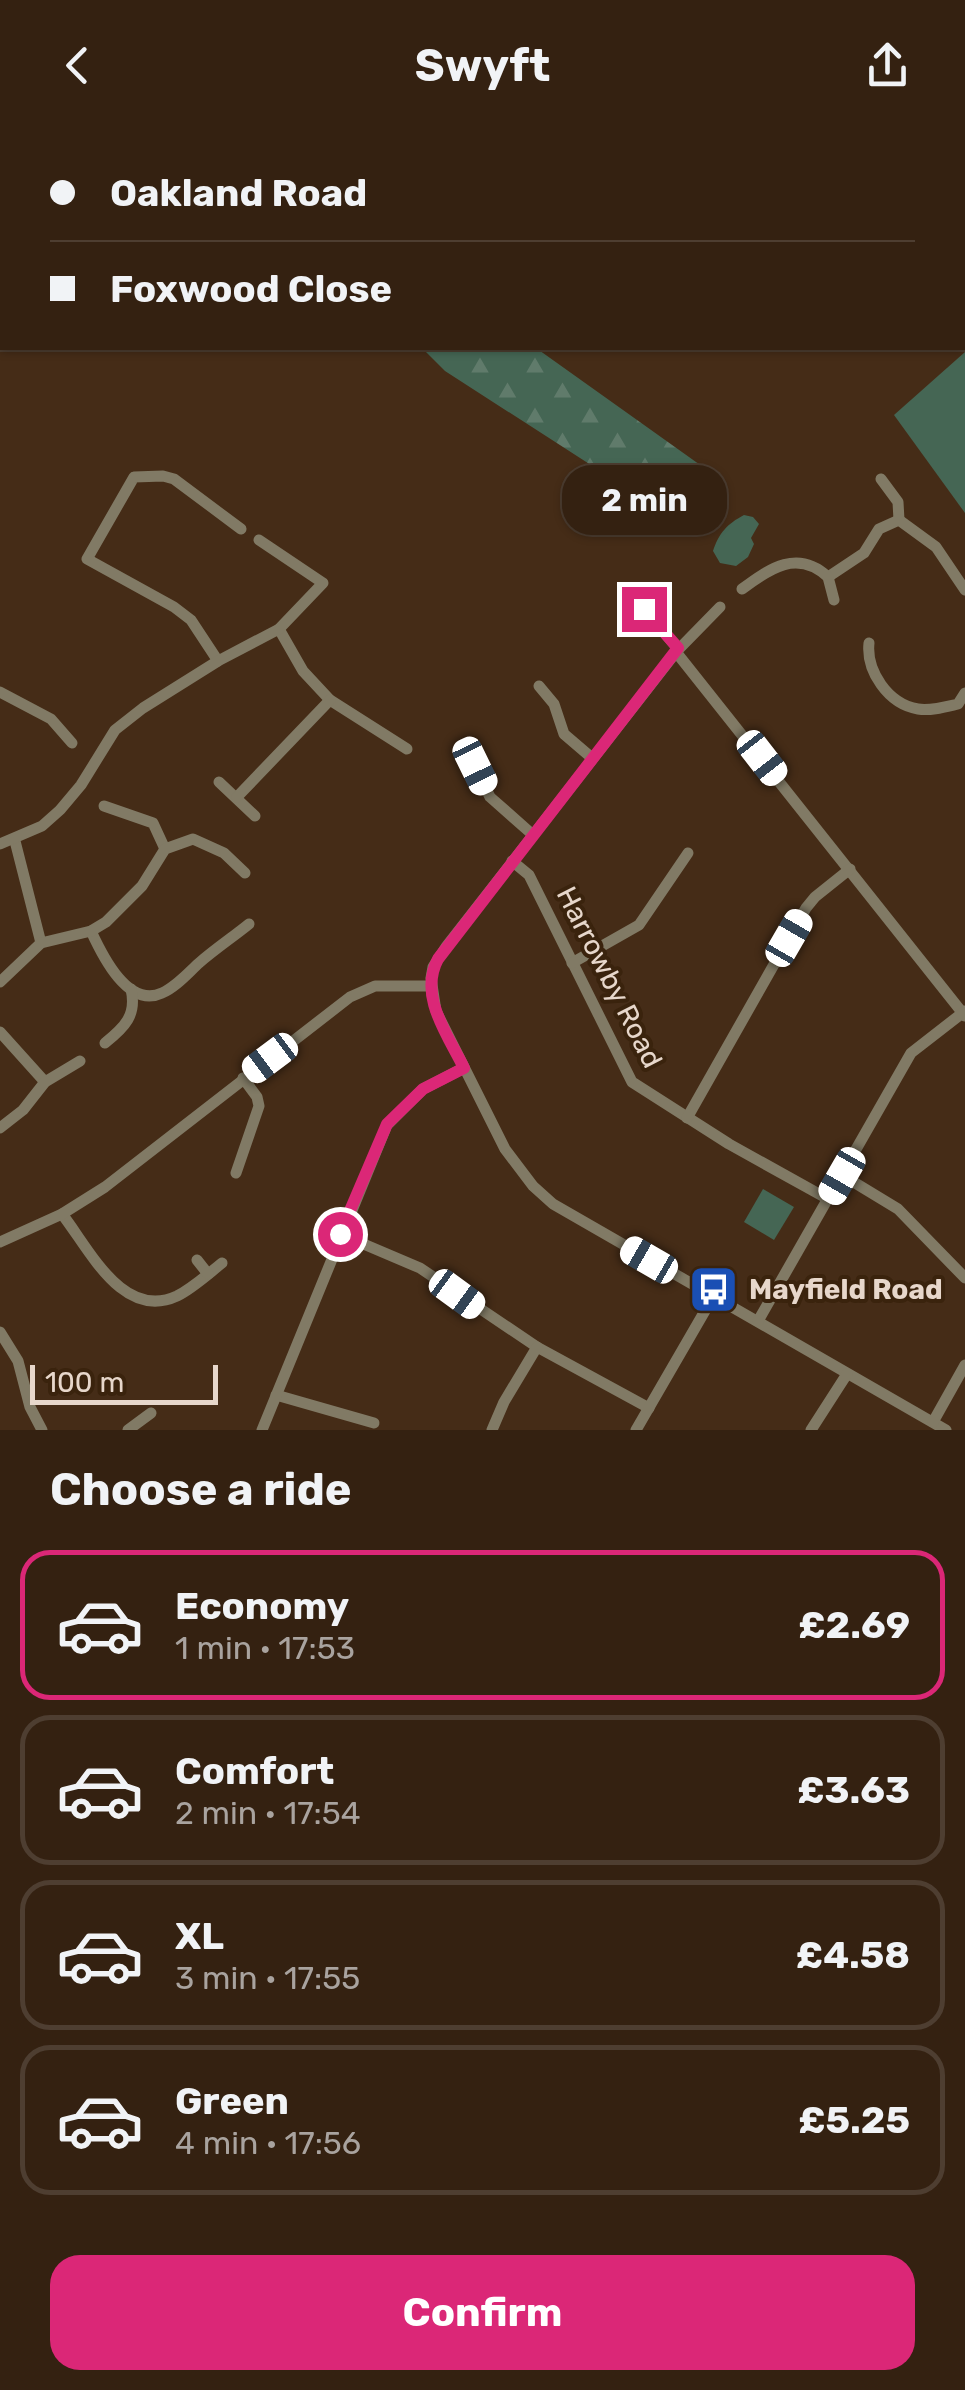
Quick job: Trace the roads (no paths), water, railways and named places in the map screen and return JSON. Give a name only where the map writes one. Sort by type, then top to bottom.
[{"type":"street","points":[[218,661],[191,620],[87,558],[134,477],[174,479],[241,529]]},
{"type":"street","points":[[881,480],[898,502],[899,520],[936,548],[965,590]]},
{"type":"street","points":[[828,577],[864,553],[878,528],[899,520]]},
{"type":"street","points":[[0,844],[42,826],[60,810],[81,785],[115,730],[218,661],[278,628],[323,582],[259,540]]},
{"type":"street","points":[[742,588],[794,561],[811,565],[828,577],[834,600]]},
{"type":"street","points":[[627,588],[964,1013],[911,1054],[758,1321]]},
{"type":"street","points":[[720,607],[677,650],[438,959],[431,986],[436,1011],[505,1148],[532,1186],[553,1204],[946,1430]]},
{"type":"street","points":[[278,628],[303,671],[330,700],[406,748]]},
{"type":"street","points":[[869,642],[867,657],[877,679],[902,703],[925,710],[963,704]]},
{"type":"street","points":[[540,686],[554,704],[564,734],[592,758]]},
{"type":"street","points":[[0,692],[51,718],[72,743]]},
{"type":"street","points":[[236,796],[330,700]]},
{"type":"street","points":[[475,766],[490,797],[533,835]]},
{"type":"street","points":[[219,782],[255,816]]},
{"type":"street","points":[[104,806],[153,824],[166,849]]},
{"type":"street","points":[[0,982],[41,942],[91,931],[106,922],[142,886],[166,849],[193,839],[224,852],[245,873]]},
{"type":"street","points":[[15,840],[41,942]]},
{"type":"street","points":[[572,963],[639,925],[688,853]]},
{"type":"street","name":"Harrowby Road","points":[[512,861],[529,875],[632,1082],[686,1118],[828,1199]]},
{"type":"street","points":[[686,1118],[806,908],[850,869]]},
{"type":"street","points":[[91,931],[112,970],[131,989],[151,996],[162,993],[250,924]]},
{"type":"street","points":[[0,1242],[62,1214],[106,1187],[362,990],[375,986],[431,986]]},
{"type":"street","points":[[105,1044],[130,1020],[134,1000],[131,989]]},
{"type":"street","points":[[0,1032],[45,1082]]},
{"type":"street","points":[[0,1128],[23,1110],[45,1082],[80,1061]]},
{"type":"street","points":[[262,1430],[387,1124],[423,1089],[464,1068]]},
{"type":"street","points":[[236,1173],[259,1106],[243,1078]]},
{"type":"street","points":[[842,1176],[898,1208],[965,1278]]},
{"type":"street","points":[[62,1214],[120,1290],[142,1302],[157,1302],[181,1294],[222,1264]]},
{"type":"street","points":[[340,1234],[420,1268],[537,1347],[649,1408]]},
{"type":"street","points":[[197,1260],[208,1274]]},
{"type":"street","points":[[636,1430],[713,1297]]},
{"type":"street","points":[[0,1332],[18,1361],[30,1407],[42,1430]]},
{"type":"street","points":[[492,1430],[537,1347]]},
{"type":"street","points":[[932,1422],[965,1365]]},
{"type":"street","points":[[811,1430],[847,1374]]},
{"type":"street","points":[[276,1394],[374,1423]]},
{"type":"street","points":[[128,1430],[151,1413]]},
{"type":"place","name":"Mayfield Road","points":[[714,1289]]}]
